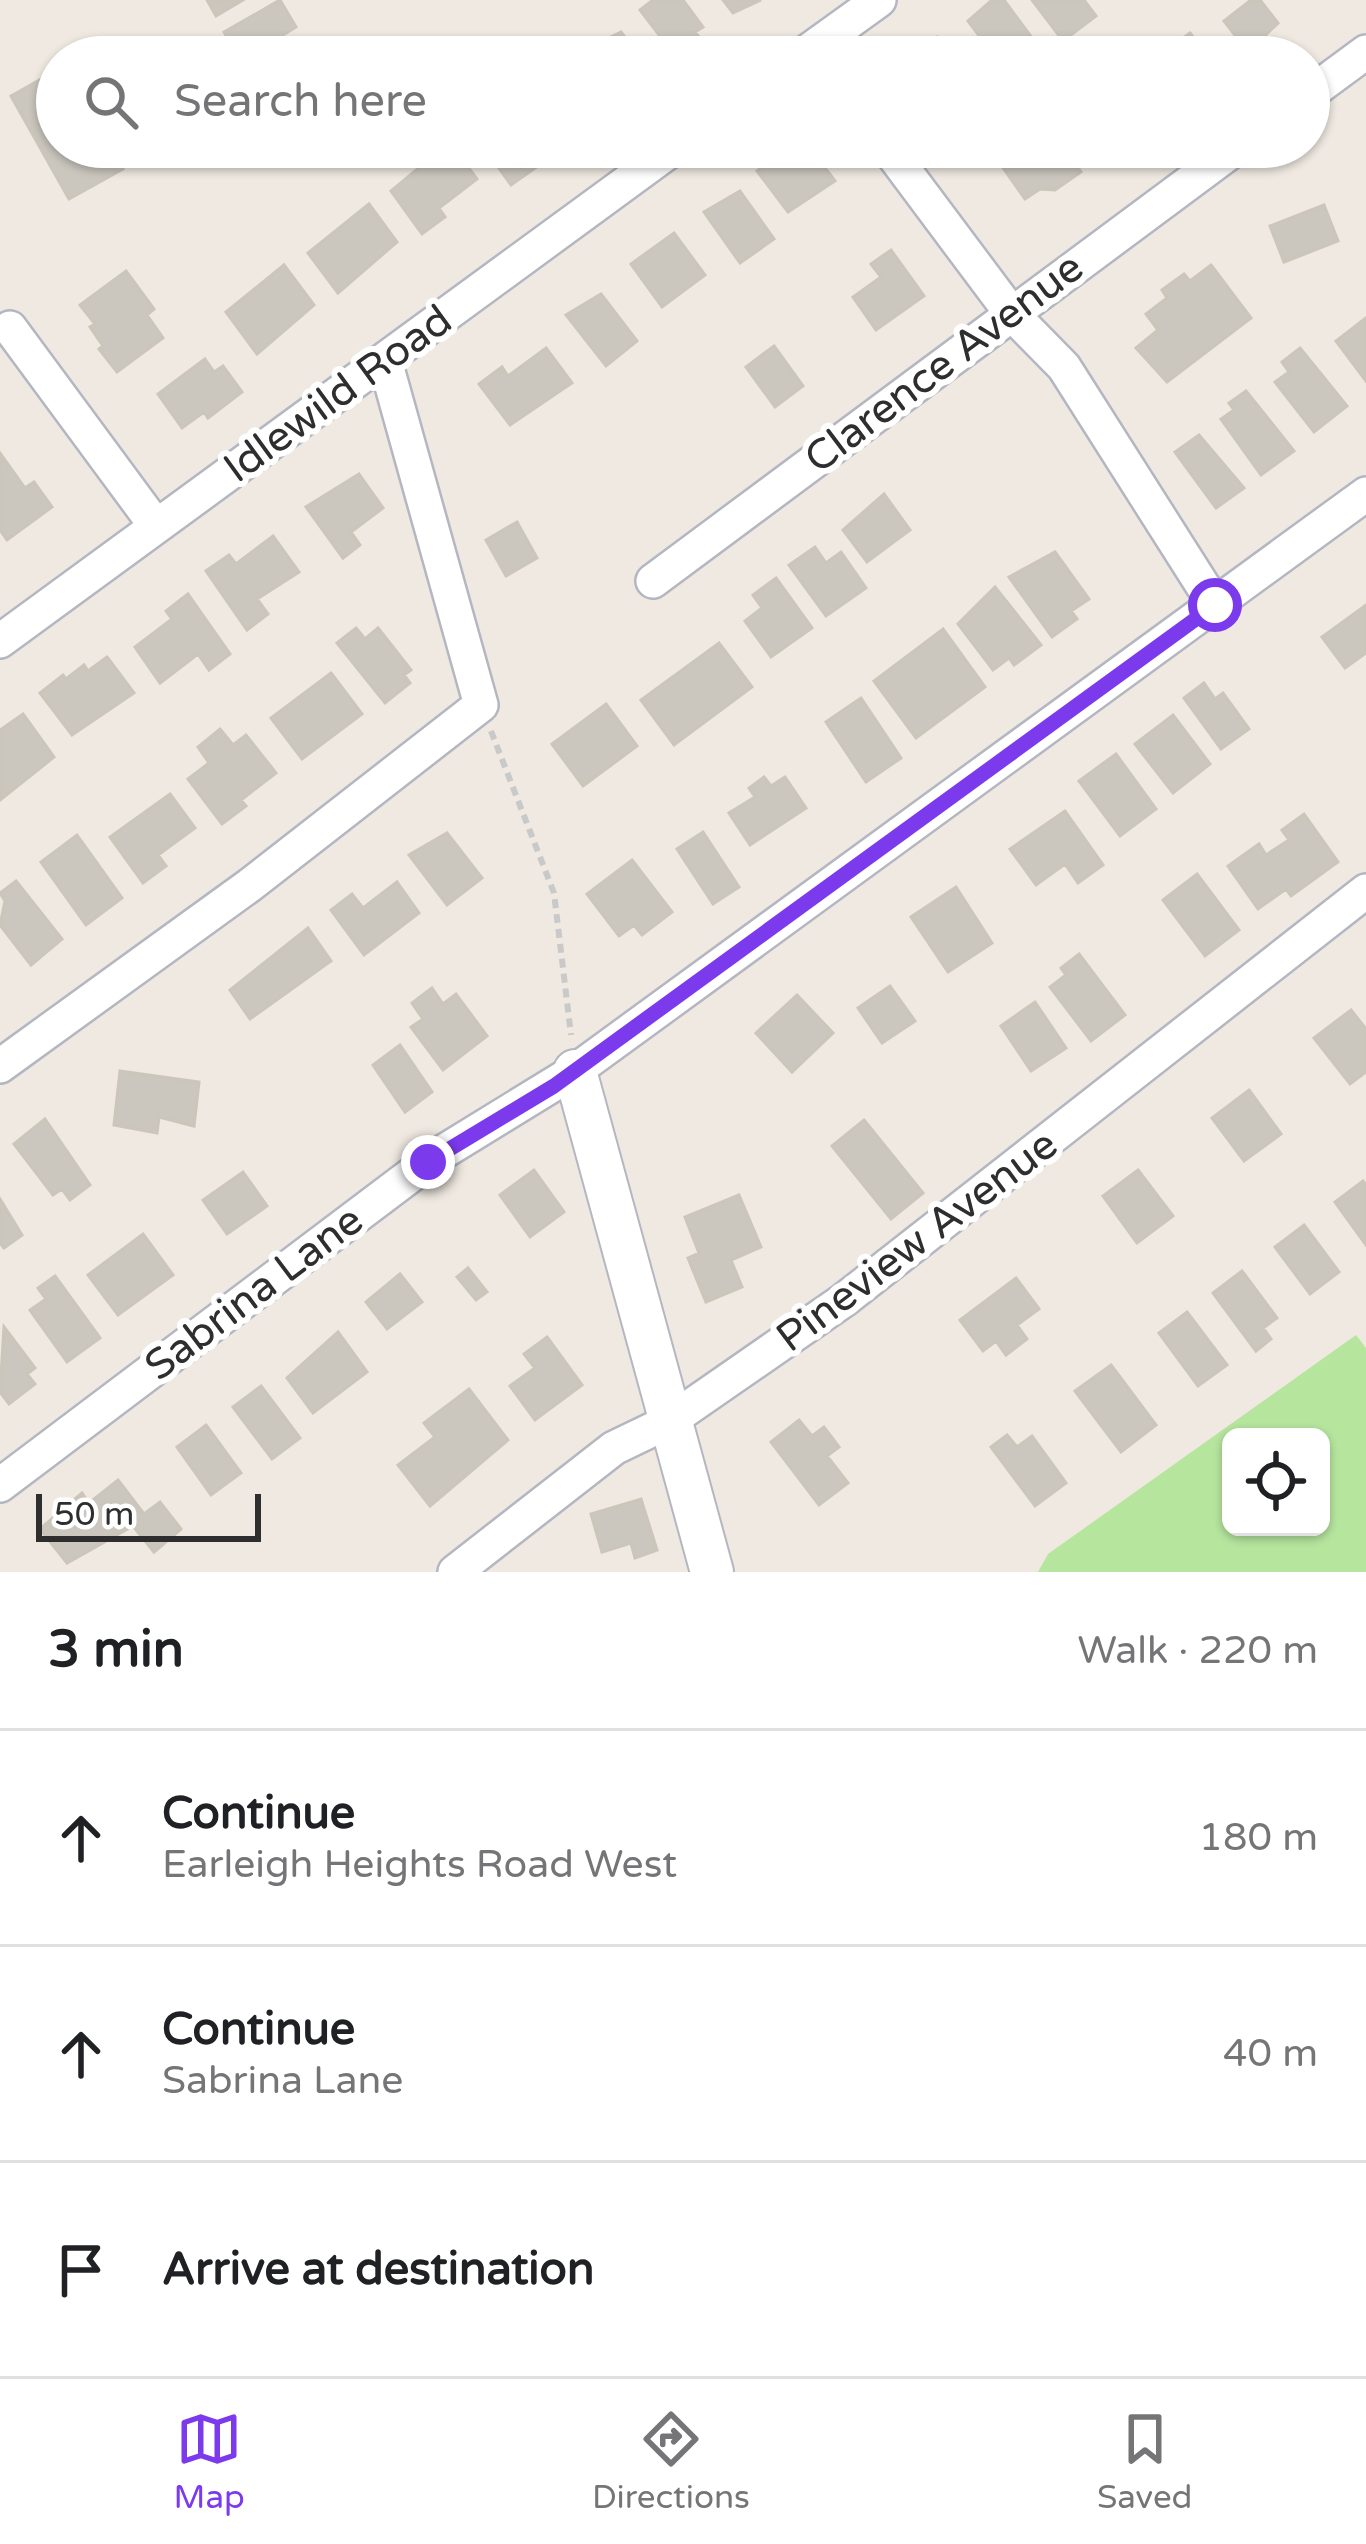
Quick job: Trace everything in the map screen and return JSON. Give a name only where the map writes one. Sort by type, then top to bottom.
[{"type":"street","points":[[834,36],[879,0]]},
{"type":"street","points":[[1330,79],[1366,52]]},
{"type":"street","name":"Idlewild Road","points":[[0,641],[647,168]]},
{"type":"street","points":[[903,168],[1011,313],[1064,367],[1215,605]]},
{"type":"street","name":"Clarence Avenue","points":[[653,580],[1208,168]]},
{"type":"street","points":[[10,328],[156,526]]},
{"type":"street","points":[[0,1066],[250,885],[481,705],[385,361]]},
{"type":"street","name":"Sabrina Lane","points":[[0,1485],[436,1157],[575,1070],[1366,494]]},
{"type":"street","name":"Pineview Avenue","points":[[455,1572],[614,1448],[668,1422],[844,1300],[1366,892]]},
{"type":"street","points":[[575,1070],[712,1572]]},
{"type":"path","points":[[481,705],[554,893],[575,1070]]},
{"type":"green space","points":[[1356,1335],[1366,1348],[1366,1572],[1038,1572],[1048,1554],[1222,1430],[1222,1536],[1330,1536],[1330,1428],[1225,1428]]},
{"type":"building","points":[[207,0],[243,0],[216,16]]},
{"type":"building","points":[[280,0],[296,27],[284,36],[226,36],[224,32]]},
{"type":"building","points":[[653,0],[683,0],[703,27],[695,32],[698,36],[660,36],[640,10]]},
{"type":"building","points":[[723,0],[761,0],[733,13]]},
{"type":"building","points":[[992,0],[1004,0],[1031,36],[979,36],[968,21]]},
{"type":"building","points":[[1032,0],[1084,0],[1096,16],[1070,36],[1059,36]]},
{"type":"building","points":[[1251,0],[1260,0],[1278,23],[1265,36],[1236,36],[1224,21]]},
{"type":"building","points":[[36,82],[36,140],[11,96]]},
{"type":"building","points":[[52,168],[122,168],[123,169],[69,199]]},
{"type":"building","points":[[419,168],[469,168],[477,179],[439,208],[445,217],[422,234],[391,191]]},
{"type":"building","points":[[499,168],[535,168],[511,185]]},
{"type":"building","points":[[825,168],[835,181],[788,212],[757,171]]},
{"type":"building","points":[[1003,168],[1078,168],[1081,172],[1055,190],[1040,189],[1025,199]]},
{"type":"building","points":[[740,191],[774,239],[740,263],[704,212]]},
{"type":"building","points":[[369,204],[397,242],[338,293],[308,253]]},
{"type":"building","points":[[1324,205],[1338,241],[1284,262],[1270,226]]},
{"type":"building","points":[[674,233],[705,275],[662,307],[631,264]]},
{"type":"building","points":[[891,250],[924,296],[876,330],[853,297],[881,277],[871,264]]},
{"type":"building","points":[[284,265],[314,305],[257,354],[226,312]]},
{"type":"building","points":[[1211,265],[1251,318],[1167,382],[1136,348],[1158,330],[1146,314],[1167,298],[1162,290],[1184,274],[1190,281]]},
{"type":"building","points":[[126,271],[154,309],[147,315],[163,338],[117,372],[99,349],[103,346],[90,327],[95,324],[80,305]]},
{"type":"building","points":[[601,294],[637,341],[606,366],[566,315]]},
{"type":"building","points":[[1366,318],[1366,381],[1336,341]]},
{"type":"building","points":[[774,346],[803,386],[775,407],[746,367]]},
{"type":"building","points":[[546,348],[572,383],[510,425],[479,384],[502,367],[508,376]]},
{"type":"building","points":[[1300,348],[1347,406],[1314,432],[1275,382],[1289,372],[1282,362]]},
{"type":"building","points":[[205,359],[214,372],[223,366],[242,392],[208,418],[204,412],[182,428],[158,394]]},
{"type":"building","points":[[1246,391],[1294,451],[1261,475],[1221,419],[1234,410],[1229,403]]},
{"type":"building","points":[[1199,435],[1244,488],[1216,508],[1175,452]]},
{"type":"building","points":[[0,453],[25,488],[34,482],[52,507],[7,540],[0,530]]},
{"type":"building","points":[[359,474],[383,508],[351,532],[360,545],[343,558],[306,507]]},
{"type":"building","points":[[884,494],[910,530],[867,562],[843,530]]},
{"type":"building","points":[[517,522],[537,558],[506,576],[486,540]]},
{"type":"building","points":[[273,536],[299,572],[257,599],[268,614],[247,630],[206,571],[229,555],[236,564]]},
{"type":"building","points":[[815,547],[826,563],[841,552],[866,588],[826,616],[789,565]]},
{"type":"building","points":[[1055,552],[1089,599],[1071,611],[1077,619],[1052,637],[1009,577]]},
{"type":"building","points":[[776,578],[812,628],[771,657],[745,621],[762,608],[753,595]]},
{"type":"building","points":[[995,587],[1041,645],[1014,665],[1009,658],[993,670],[958,624]]},
{"type":"building","points":[[188,594],[230,654],[209,670],[198,654],[160,683],[135,647],[172,619],[166,611]]},
{"type":"building","points":[[1366,605],[1366,653],[1345,668],[1322,637]]},
{"type":"building","points":[[356,628],[365,639],[378,628],[411,670],[404,675],[410,683],[385,703],[337,643]]},
{"type":"building","points":[[943,629],[985,687],[916,738],[874,681]]},
{"type":"building","points":[[719,643],[752,687],[674,745],[641,700]]},
{"type":"building","points":[[107,657],[134,693],[72,735],[40,693],[63,675],[66,679],[84,665],[88,671]]},
{"type":"building","points":[[331,673],[362,714],[302,759],[271,718]]},
{"type":"building","points":[[1204,683],[1215,699],[1223,693],[1249,729],[1221,749],[1184,698]]},
{"type":"building","points":[[861,698],[901,758],[866,782],[826,722]]},
{"type":"building","points":[[606,704],[637,746],[583,786],[552,744]]},
{"type":"building","points":[[23,714],[54,757],[0,800],[0,730]]},
{"type":"building","points":[[1173,715],[1210,764],[1173,793],[1135,744]]},
{"type":"building","points":[[220,729],[233,745],[246,735],[276,773],[241,800],[246,806],[222,824],[188,779],[209,763],[198,747]]},
{"type":"building","points":[[1116,754],[1156,809],[1120,836],[1079,781]]},
{"type":"building","points":[[764,777],[771,786],[785,777],[806,808],[750,845],[729,813],[755,797],[749,788]]},
{"type":"building","points":[[170,794],[195,828],[158,855],[166,866],[143,883],[110,837]]},
{"type":"building","points":[[1065,811],[1103,865],[1078,883],[1065,864],[1036,885],[1010,849]]},
{"type":"building","points":[[1304,814],[1338,862],[1291,896],[1286,889],[1258,909],[1228,866],[1259,844],[1266,855],[1289,840],[1282,830]]},
{"type":"building","points":[[703,832],[739,887],[713,904],[677,849]]},
{"type":"building","points":[[447,833],[482,878],[447,905],[409,855]]},
{"type":"building","points":[[77,835],[122,898],[86,925],[41,862]]},
{"type":"building","points":[[632,860],[672,912],[642,935],[634,925],[619,936],[587,894]]},
{"type":"building","points":[[1197,874],[1239,930],[1205,956],[1163,900]]},
{"type":"building","points":[[16,881],[62,939],[31,965],[0,925],[5,901],[0,893]]},
{"type":"building","points":[[397,882],[419,913],[364,955],[331,910],[352,894],[363,908]]},
{"type":"building","points":[[956,887],[992,943],[948,972],[911,917]]},
{"type":"building","points":[[308,928],[331,961],[250,1019],[230,990]]},
{"type":"building","points":[[1079,954],[1125,1015],[1091,1041],[1050,987],[1066,975],[1061,968]]},
{"type":"building","points":[[890,986],[915,1021],[882,1043],[858,1008]]},
{"type":"building","points":[[432,988],[443,1004],[456,994],[487,1036],[443,1070],[411,1027],[423,1019],[412,1003]]},
{"type":"building","points":[[797,995],[833,1033],[792,1072],[756,1033]]},
{"type":"building","points":[[1035,1002],[1066,1048],[1031,1071],[1001,1026]]},
{"type":"building","points":[[1351,1010],[1366,1029],[1366,1072],[1350,1084],[1314,1038]]},
{"type":"building","points":[[400,1045],[432,1092],[405,1112],[373,1065]]},
{"type":"building","points":[[120,1071],[199,1082],[194,1126],[159,1117],[157,1133],[114,1125]]},
{"type":"building","points":[[1249,1090],[1281,1134],[1244,1161],[1212,1118]]},
{"type":"building","points":[[45,1119],[90,1185],[70,1200],[62,1189],[53,1195],[14,1144]]},
{"type":"building","points":[[864,1120],[923,1193],[891,1219],[832,1146]]},
{"type":"building","points":[[534,1170],[564,1212],[530,1237],[500,1195]]},
{"type":"building","points":[[1138,1170],[1173,1216],[1137,1243],[1103,1196]]},
{"type":"building","points":[[243,1172],[267,1206],[227,1234],[203,1200]]},
{"type":"building","points":[[1363,1181],[1366,1185],[1366,1245],[1335,1202]]},
{"type":"building","points":[[739,1195],[761,1247],[731,1260],[742,1287],[706,1302],[688,1258],[699,1253],[685,1217]]},
{"type":"building","points":[[0,1199],[22,1235],[4,1248],[0,1243]]},
{"type":"building","points":[[1304,1225],[1339,1272],[1310,1294],[1275,1247]]},
{"type":"building","points":[[143,1234],[173,1275],[118,1315],[88,1275]]},
{"type":"building","points":[[468,1268],[487,1292],[476,1300],[457,1277]]},
{"type":"building","points":[[1242,1271],[1277,1318],[1263,1328],[1271,1339],[1256,1351],[1213,1293]]},
{"type":"building","points":[[400,1274],[422,1302],[387,1329],[366,1302]]},
{"type":"building","points":[[55,1276],[100,1338],[67,1362],[30,1310],[46,1299],[38,1288]]},
{"type":"building","points":[[1016,1278],[1039,1309],[1017,1325],[1027,1339],[1006,1355],[996,1341],[983,1351],[960,1320]]},
{"type":"building","points":[[1187,1312],[1227,1365],[1198,1386],[1159,1333]]},
{"type":"building","points":[[4,1327],[35,1368],[27,1374],[35,1384],[9,1404],[0,1392]]},
{"type":"building","points":[[338,1332],[367,1372],[313,1413],[287,1378]]},
{"type":"building","points":[[547,1337],[582,1385],[535,1420],[510,1386],[535,1368],[524,1354]]},
{"type":"building","points":[[1111,1365],[1156,1425],[1121,1452],[1075,1391]]},
{"type":"building","points":[[261,1386],[300,1438],[272,1459],[233,1407]]},
{"type":"building","points":[[469,1389],[508,1440],[430,1506],[398,1465],[435,1437],[424,1423]]},
{"type":"building","points":[[799,1420],[812,1436],[824,1427],[839,1447],[827,1456],[848,1483],[819,1505],[771,1442]]},
{"type":"building","points":[[206,1425],[241,1473],[211,1495],[177,1447]]},
{"type":"building","points":[[1007,1435],[1017,1447],[1032,1436],[1066,1483],[1035,1506],[991,1447]]},
{"type":"building","points":[[118,1480],[144,1514],[160,1502],[181,1529],[154,1552],[133,1526],[67,1563],[40,1529],[82,1493],[89,1503]]},
{"type":"building","points":[[641,1499],[657,1550],[635,1558],[631,1543],[602,1552],[591,1514]]},
{"type":"route","points":[[428,1162],[554,1086],[1215,605]]}]
